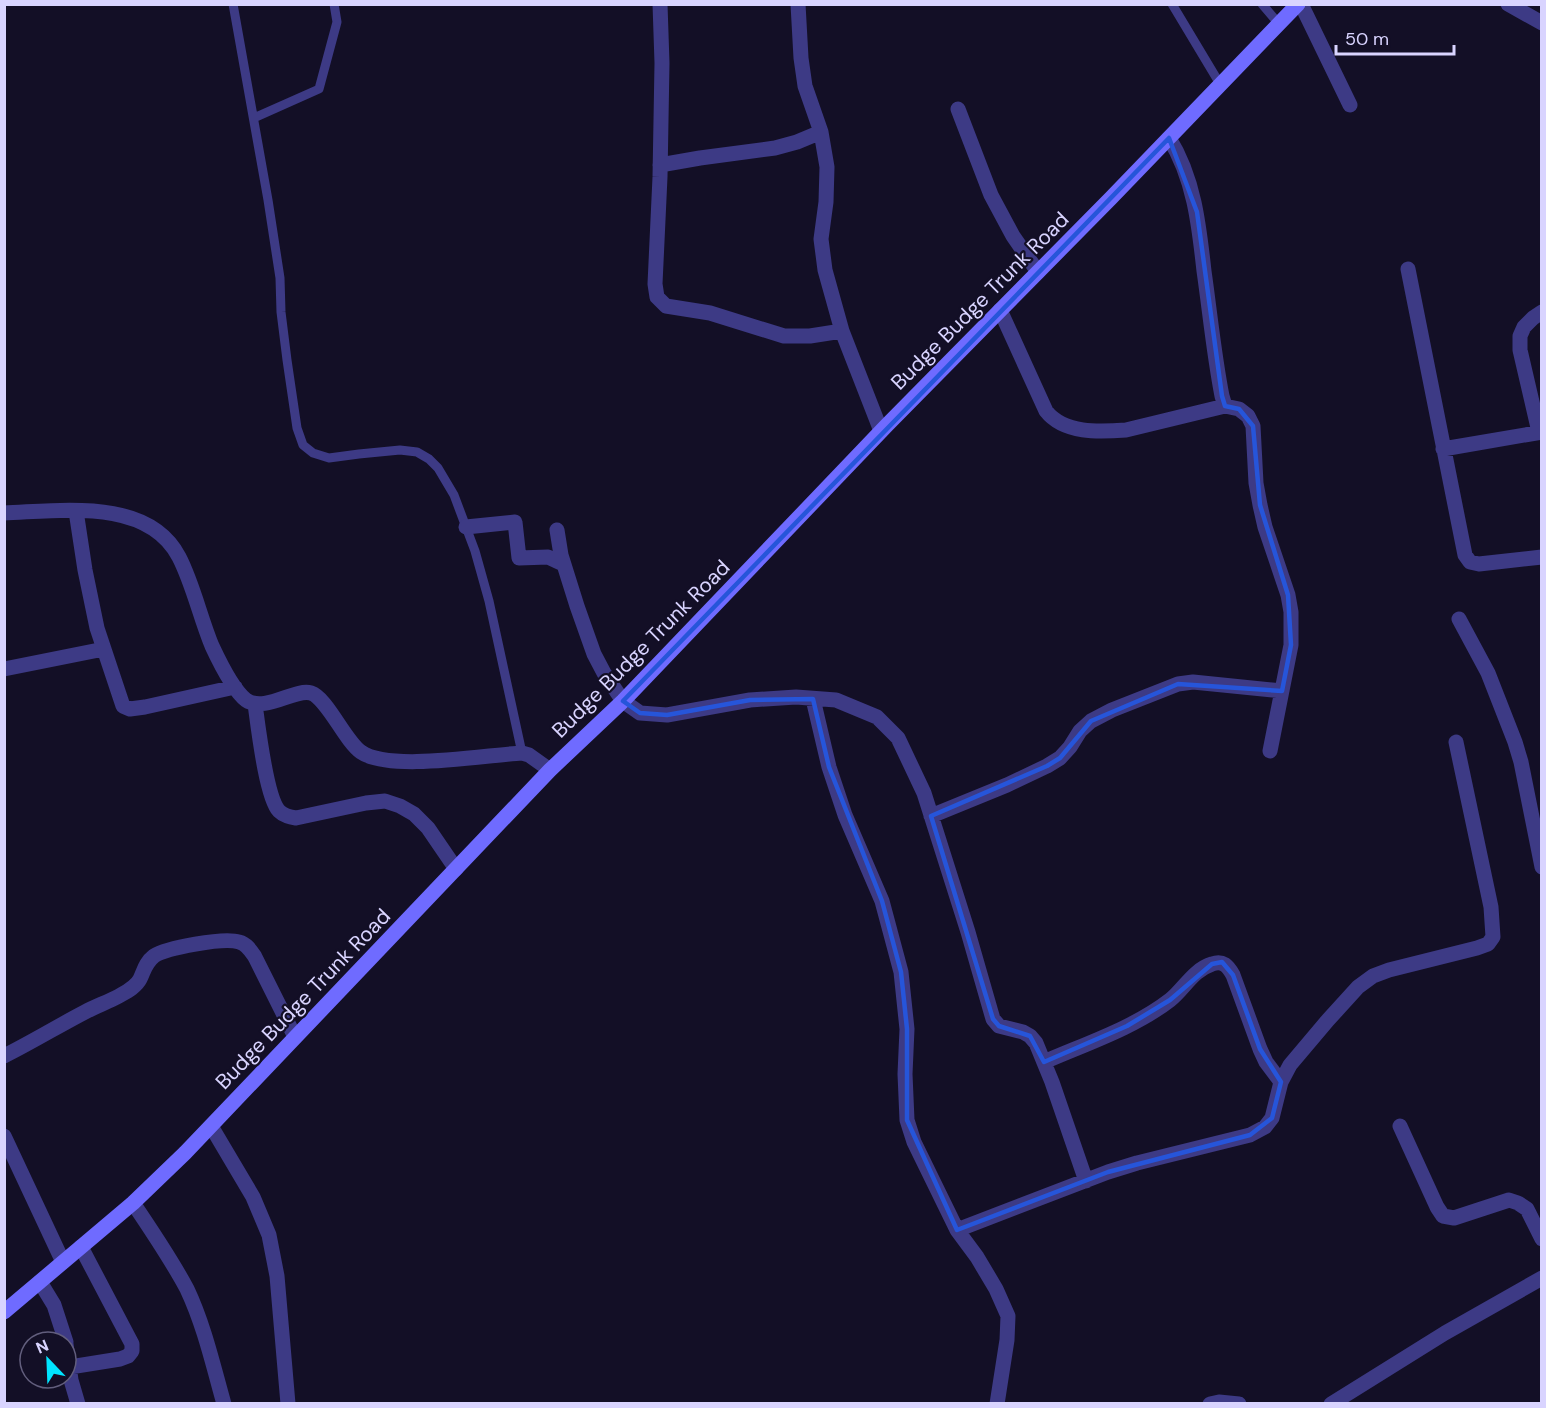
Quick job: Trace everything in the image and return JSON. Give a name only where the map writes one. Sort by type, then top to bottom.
[{"type":"main road","name":"Budge Budge Trunk Road","points":[[4,1312],[133,1203],[185,1154],[550,770],[623,701],[881,431],[1299,4]]},
{"type":"street","points":[[660,4],[662,63],[655,284],[657,297],[666,306],[710,313],[784,336],[810,336],[842,331]]},
{"type":"street","points":[[798,4],[805,86],[820,132],[827,167],[826,202],[821,239],[825,270],[842,331],[881,431]]},
{"type":"street","points":[[1299,4],[1350,105]]},
{"type":"street","points":[[1508,4],[1542,23]]},
{"type":"street","points":[[958,109],[991,195],[1013,236],[1038,272]]},
{"type":"street","points":[[660,165],[775,148],[820,132]]},
{"type":"street","points":[[1169,138],[1179,153],[1197,212],[1217,367],[1225,405]]},
{"type":"street","points":[[1408,269],[1465,555],[1470,562],[1479,564],[1542,557]]},
{"type":"street","points":[[1000,310],[1046,411],[1053,420],[1066,426],[1098,430],[1126,429],[1225,405],[1239,409],[1248,416],[1252,426],[1260,505],[1288,595],[1291,612],[1291,645],[1270,751]]},
{"type":"street","points":[[1443,449],[1540,432],[1520,350],[1520,336],[1524,327],[1542,312]]},
{"type":"street","points":[[76,511],[93,610],[123,706],[130,709],[235,687]]},
{"type":"street","points":[[4,513],[76,511],[114,513],[146,523],[165,537],[178,555],[190,582],[202,623],[229,680],[245,699],[255,704],[311,693],[320,698],[361,752],[380,759],[412,762],[522,753],[536,759],[550,770]]},
{"type":"street","points":[[466,527],[515,522],[519,558],[548,557],[564,564]]},
{"type":"street","points":[[557,530],[564,564],[594,654],[623,701],[640,713],[666,715],[750,700],[796,697],[836,700],[877,717],[898,738],[924,793],[993,1019],[999,1026],[1023,1032],[1036,1043],[1086,1181]]},
{"type":"street","points":[[1459,619],[1488,673],[1515,742],[1542,867]]},
{"type":"street","points":[[4,669],[104,650]]},
{"type":"street","points":[[931,816],[1008,785],[1047,765],[1060,758],[1091,720],[1178,684],[1203,682],[1282,691]]},
{"type":"street","points":[[813,699],[829,767],[845,815],[882,901],[901,972],[908,1029],[905,1074],[907,1120],[914,1142],[957,1230],[996,1289],[1008,1316],[1007,1340],[997,1404]]},
{"type":"street","points":[[255,704],[270,794],[278,810],[285,816],[296,818],[385,801],[414,814],[428,828],[456,869]]},
{"type":"street","points":[[957,1230],[1137,1163],[1250,1135],[1265,1127],[1272,1118],[1281,1082],[1290,1065],[1358,987],[1373,976],[1399,967],[1488,944],[1493,937],[1491,907],[1456,742]]},
{"type":"street","points":[[4,1056],[132,988],[140,980],[144,968],[155,955],[212,941],[228,940],[248,946],[295,1037]]},
{"type":"street","points":[[1044,1062],[1127,1026],[1170,1000],[1198,972],[1212,964],[1222,962],[1227,965],[1233,975],[1266,1062],[1281,1082]]},
{"type":"street","points":[[211,1125],[253,1197],[269,1235],[278,1276],[288,1404]]},
{"type":"street","points":[[1401,1126],[1443,1216],[1454,1218],[1509,1200],[1527,1209],[1542,1239]]},
{"type":"street","points":[[4,1136],[63,1262]]},
{"type":"street","points":[[133,1203],[174,1266],[187,1291],[201,1325],[224,1404]]},
{"type":"street","points":[[78,1366],[120,1359],[128,1356],[132,1351],[132,1344],[81,1247]]},
{"type":"street","points":[[1331,1404],[1445,1333],[1542,1278]]},
{"type":"street","points":[[40,1282],[54,1305],[62,1330]]},
{"type":"street","points":[[1210,1404],[1219,1402],[1239,1404]]},
{"type":"lane","points":[[233,4],[280,278],[285,344],[297,428],[303,445],[313,453],[329,459],[400,450],[417,452],[438,468],[454,495],[475,551],[489,601],[522,753]]},
{"type":"lane","points":[[254,118],[319,89],[337,22],[334,4]]},
{"type":"lane","points":[[1172,4],[1220,84]]},
{"type":"lane","points":[[1262,4],[1279,24]]},
{"type":"highlighted area","points":[[1169,138],[1197,212],[1222,396],[1225,406],[1239,409],[1253,426],[1260,505],[1288,595],[1291,645],[1282,691],[1178,684],[1091,721],[1060,758],[1047,766],[931,816],[993,1019],[999,1026],[1030,1036],[1044,1062],[1127,1026],[1170,1000],[1212,964],[1222,962],[1233,975],[1260,1049],[1281,1082],[1272,1118],[1250,1135],[1108,1172],[957,1230],[907,1120],[907,1029],[901,972],[882,901],[829,767],[813,699],[750,700],[667,715],[640,713],[623,701]]}]
